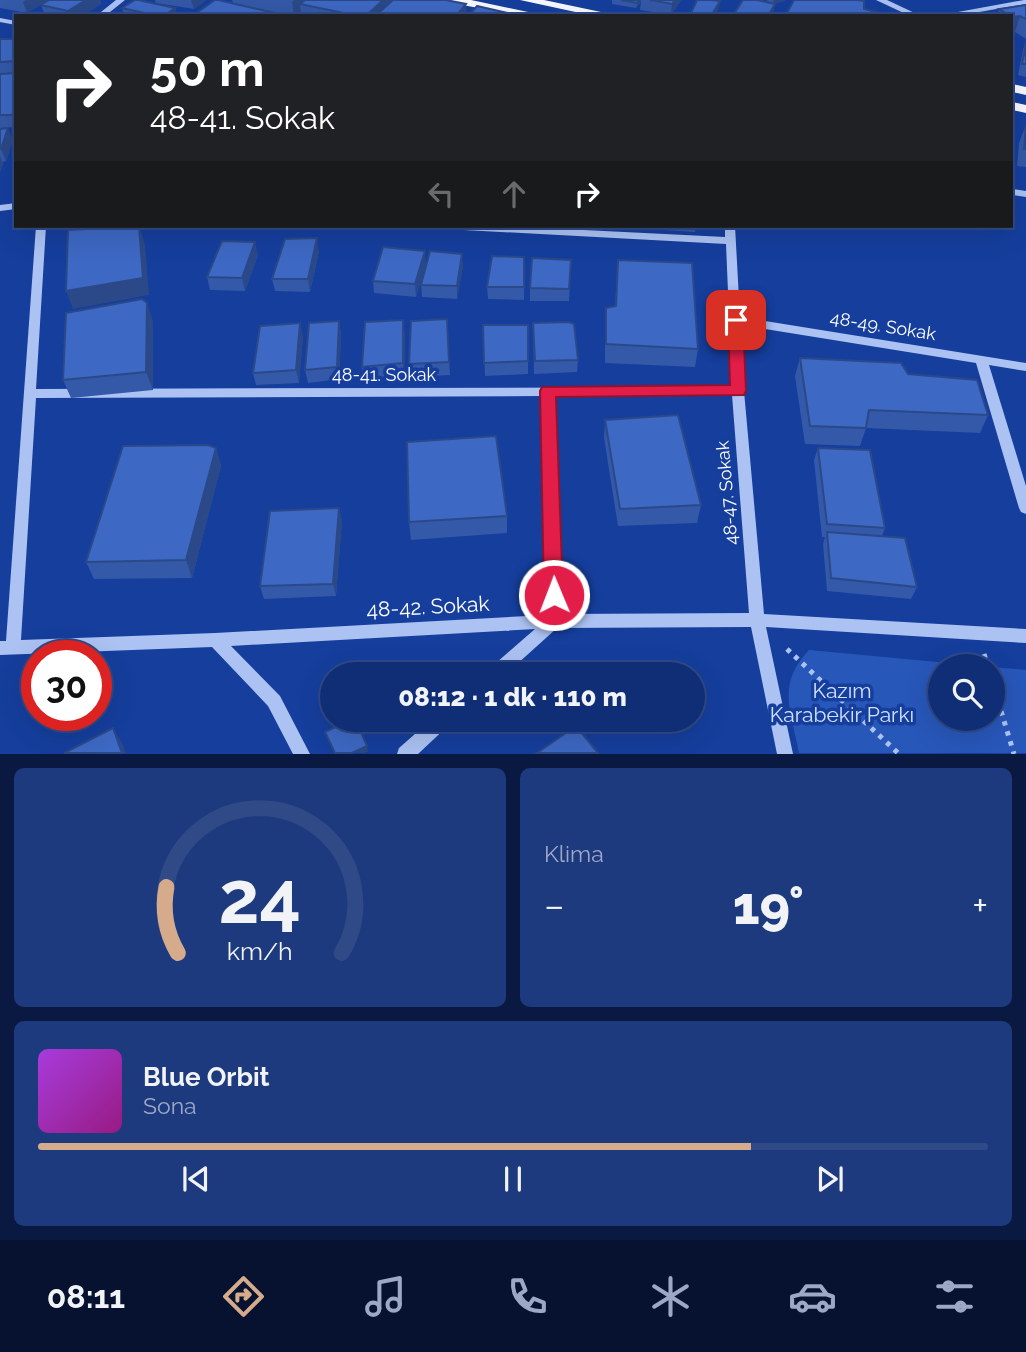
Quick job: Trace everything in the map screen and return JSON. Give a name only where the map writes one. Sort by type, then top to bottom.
[{"type":"main road","points":[[526,0],[603,14]]},
{"type":"main road","points":[[453,2],[528,14]]},
{"type":"street","points":[[103,14],[121,0]]},
{"type":"street","points":[[880,0],[912,14]]},
{"type":"street","points":[[952,14],[1026,2]]},
{"type":"street","points":[[6,647],[30,394],[41,228]]},
{"type":"street","points":[[483,228],[730,241]]},
{"type":"street","name":"48-47. Sokak","points":[[730,228],[738,391],[757,620],[785,754]]},
{"type":"street","name":"48-49. Sokak","points":[[736,320],[1026,367]]},
{"type":"street","points":[[981,360],[1026,508]]},
{"type":"street","points":[[508,662],[554,621],[548,391]]},
{"type":"street","name":"48-41. Sokak","points":[[30,394],[738,391]]},
{"type":"street","name":"48-42. Sokak","points":[[6,647],[215,640],[554,621],[757,620],[1026,636]]},
{"type":"street","points":[[215,640],[274,701],[302,754]]},
{"type":"street","points":[[405,754],[430,732]]},
{"type":"path","points":[[757,620],[899,754]]},
{"type":"path","points":[[1005,724],[1014,754]]},
{"type":"green space","name":"Kazım Karabekir Parkı","points":[[809,650],[928,661],[928,731],[1005,731],[1005,668],[1026,670],[1026,753],[799,753],[790,711],[789,687],[799,663]]},
{"type":"building","points":[[49,0],[86,0],[68,11],[41,5]]},
{"type":"building","points":[[138,0],[175,8],[167,14],[149,14],[122,8]]},
{"type":"building","points":[[215,0],[275,13],[274,14],[195,14]]},
{"type":"building","points":[[305,0],[383,0],[368,14],[348,14],[300,4]]},
{"type":"building","points":[[393,0],[446,0],[466,4],[458,14],[377,14]]},
{"type":"building","points":[[650,0],[675,0],[672,4]]},
{"type":"building","points":[[697,0],[720,1],[712,14],[691,13]]},
{"type":"building","points":[[743,0],[775,4],[769,14],[734,14]]},
{"type":"building","points":[[794,0],[857,0],[864,1],[864,9],[881,14],[791,14],[787,13]]},
{"type":"building","points":[[1026,5],[1026,19],[1013,17],[1013,14],[999,9]]},
{"type":"building","points":[[477,6],[512,14],[470,14]]},
{"type":"building","points":[[0,39],[14,39],[14,61],[0,62]]},
{"type":"building","points":[[1026,44],[1026,64],[1022,64]]},
{"type":"building","points":[[14,73],[12,115],[0,115],[0,74]]},
{"type":"building","points":[[8,128],[1,149],[0,149],[0,129]]},
{"type":"building","points":[[139,228],[143,278],[66,291],[68,230]]},
{"type":"building","points":[[317,238],[308,279],[272,279],[285,239]]},
{"type":"building","points":[[222,241],[255,242],[242,278],[207,277]]},
{"type":"building","points":[[383,247],[425,251],[415,284],[373,281]]},
{"type":"building","points":[[430,251],[462,254],[457,286],[421,285]]},
{"type":"building","points":[[492,256],[524,257],[524,287],[487,287]]},
{"type":"building","points":[[532,258],[571,260],[569,289],[530,288]]},
{"type":"building","points":[[618,260],[692,263],[698,349],[606,344],[606,308],[616,306]]},
{"type":"building","points":[[142,299],[147,303],[146,372],[63,380],[66,313]]},
{"type":"building","points":[[447,319],[449,362],[409,364],[411,321]]},
{"type":"building","points":[[403,320],[403,363],[362,367],[365,322]]},
{"type":"building","points":[[339,321],[337,367],[305,370],[309,323]]},
{"type":"building","points":[[300,323],[296,370],[253,373],[260,326]]},
{"type":"building","points":[[533,323],[574,324],[578,360],[535,361]]},
{"type":"building","points":[[483,325],[528,325],[528,361],[484,363]]},
{"type":"building","points":[[800,358],[901,363],[908,374],[977,380],[988,415],[869,410],[866,428],[810,426]]},
{"type":"building","points":[[678,415],[701,505],[620,509],[605,420]]},
{"type":"building","points":[[496,436],[507,516],[409,522],[407,442]]},
{"type":"building","points":[[208,445],[216,448],[186,560],[86,562],[123,446]]},
{"type":"building","points":[[818,448],[870,450],[885,528],[827,524]]},
{"type":"building","points":[[339,508],[333,584],[260,586],[270,511]]},
{"type":"building","points":[[827,532],[905,538],[917,587],[831,578]]},
{"type":"building","points":[[112,729],[122,753],[64,753],[112,731]]},
{"type":"building","points":[[325,732],[361,732],[367,746],[352,753],[335,753]]},
{"type":"building","points":[[567,732],[581,732],[598,753],[537,753]]},
{"type":"route","points":[[554,595],[548,391],[738,391],[736,320]]}]
